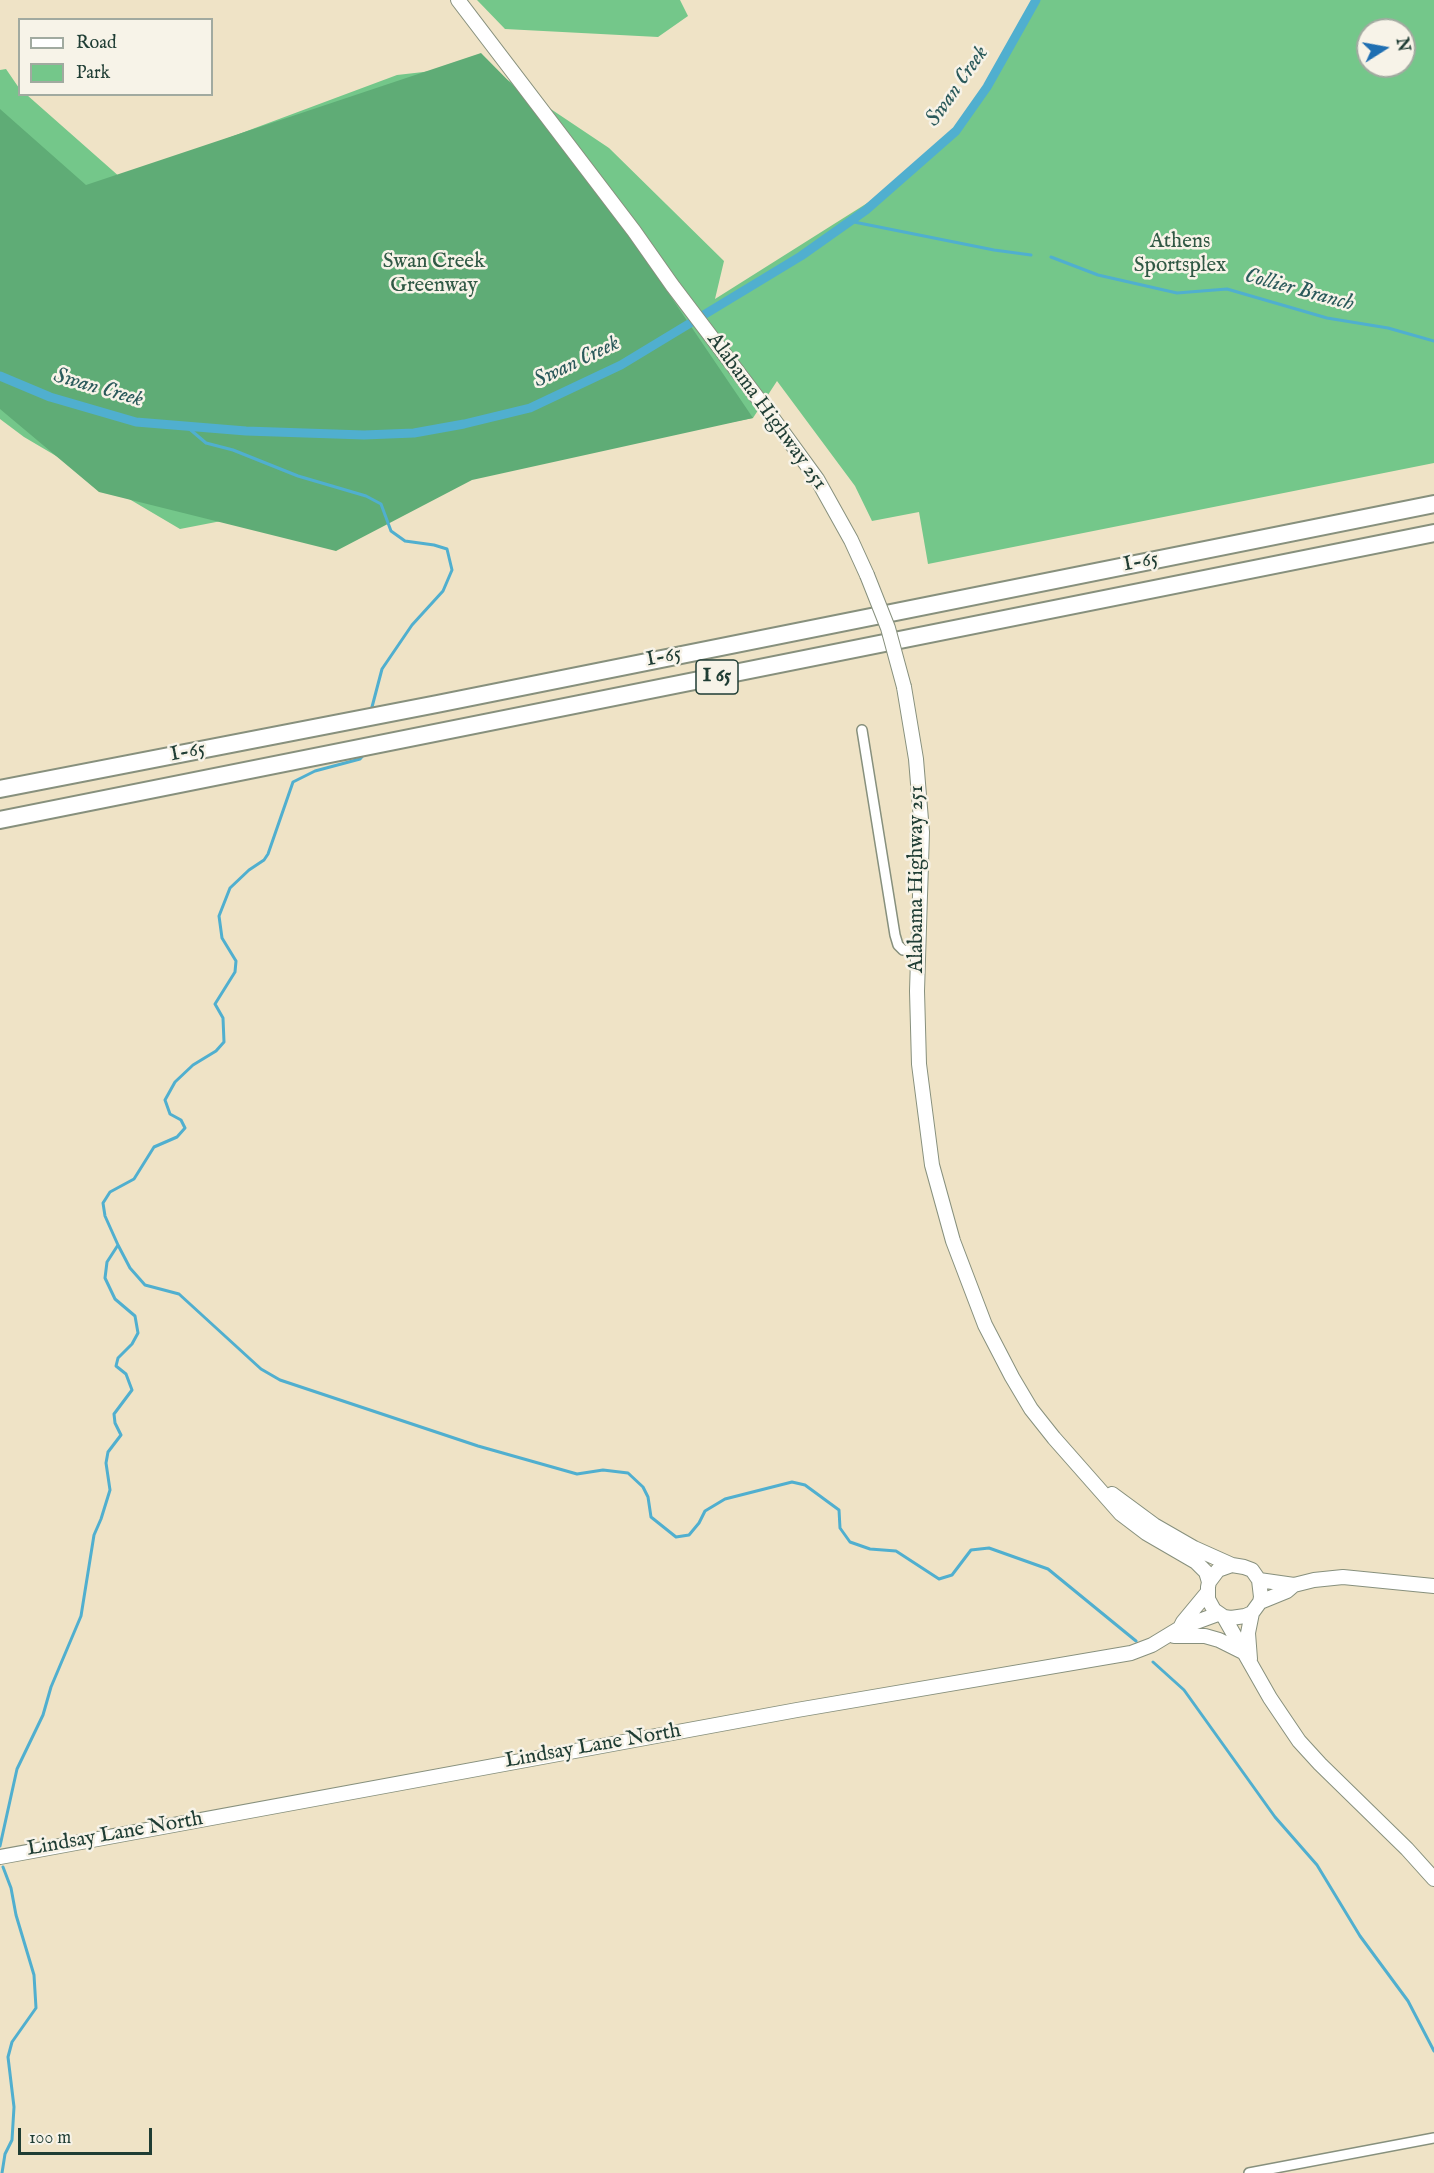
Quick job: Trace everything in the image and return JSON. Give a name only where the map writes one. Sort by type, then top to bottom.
[{"type":"highway","name":"I-65","points":[[0,789],[437,704],[1434,504]]},
{"type":"highway","name":"I 65","points":[[0,820],[1434,533]]},
{"type":"main road","name":"Alabama Highway 251","points":[[458,0],[634,231],[817,479],[851,540],[867,575],[888,628],[904,687],[916,759],[922,832],[918,951],[918,1064],[932,1165],[968,1286],[1012,1377],[1054,1438],[1102,1490],[1106,1498],[1134,1524],[1196,1562],[1206,1572],[1210,1605],[1221,1616],[1270,1698],[1299,1741],[1434,1879]]},
{"type":"main road","name":"Alabama Highway 251","points":[[1102,1490],[1112,1494],[1169,1534],[1232,1565],[1244,1566],[1252,1570],[1259,1580],[1261,1592],[1248,1633],[1247,1657]]},
{"type":"main road","points":[[1208,1587],[1218,1570],[1232,1565]]},
{"type":"main road","points":[[1221,1616],[1238,1618],[1294,1586],[1314,1580],[1343,1577],[1434,1586]]},
{"type":"main road","points":[[1259,1580],[1294,1586]]},
{"type":"main road","name":"Lindsay Lane North","points":[[1180,1628],[1208,1587]]},
{"type":"main road","name":"Lindsay Lane North","points":[[0,1857],[797,1710],[1131,1653],[1169,1637],[1180,1628],[1221,1616]]},
{"type":"main road","points":[[1169,1637],[1205,1636],[1219,1640],[1247,1657]]},
{"type":"street","points":[[862,730],[895,935],[898,945],[903,950],[918,951]]},
{"type":"street","points":[[1249,2173],[1434,2138]]},
{"type":"green space","points":[[477,0],[680,0],[688,16],[658,37],[505,29]]},
{"type":"green space","name":"Athens Sportsplex","points":[[1037,0],[1434,0],[1434,463],[928,564],[919,512],[872,521],[855,486],[777,381],[753,418],[180,529],[24,437],[0,419],[0,70],[6,69],[18,87],[18,96],[28,96],[121,178],[397,75],[485,65],[609,148],[724,261],[715,299],[880,195],[926,160],[959,126],[988,88]]},
{"type":"green space","name":"Swan Creek Greenway","points":[[481,53],[560,133],[753,418],[472,480],[336,551],[99,492],[0,409],[0,109],[86,185]]},
{"type":"waterway","name":"Swan Creek","points":[[0,376],[50,397],[136,422],[246,431],[364,435],[414,433],[530,408],[621,365],[801,256],[866,210],[956,131],[987,87],[1036,0]]},
{"type":"waterway","name":"Collier Branch","points":[[849,221],[994,250],[1031,255]]},
{"type":"waterway","name":"Collier Branch","points":[[1051,257],[1098,275],[1177,293],[1227,289],[1327,318],[1388,328],[1434,341]]},
{"type":"waterway","points":[[186,426],[206,443],[233,450],[298,476],[366,496],[381,504],[391,531],[405,541],[447,549],[452,570],[443,591],[412,625],[382,669],[372,707]]},
{"type":"waterway","points":[[365,753],[360,759],[315,771],[293,782],[268,854],[264,860],[249,870],[230,888],[219,916],[222,938],[236,961],[235,972],[215,1004],[223,1018],[224,1042],[216,1051],[193,1065],[175,1082],[165,1100],[170,1114],[181,1120],[185,1128],[177,1137],[154,1147],[134,1179],[110,1192],[103,1203],[105,1216],[130,1268],[145,1285],[179,1294],[261,1369],[280,1380],[478,1446],[577,1474],[603,1470],[628,1473],[643,1487],[648,1497],[651,1517],[676,1537],[689,1535],[705,1511],[725,1499],[792,1482],[805,1485],[839,1510],[840,1528],[850,1542],[870,1549],[896,1551],[939,1579],[952,1575],[971,1550],[989,1548],[1048,1569],[1136,1641]]},
{"type":"waterway","points":[[0,1846],[17,1769],[43,1715],[51,1687],[81,1616],[94,1535],[110,1490],[106,1463],[108,1452],[121,1435],[115,1423],[114,1414],[132,1390],[126,1374],[116,1366],[118,1358],[132,1344],[138,1333],[135,1316],[115,1299],[105,1278],[107,1262],[118,1245]]},
{"type":"waterway","points":[[1153,1662],[1184,1690],[1275,1817],[1317,1865],[1360,1936],[1408,2001],[1434,2051]]},
{"type":"waterway","points":[[2,2173],[5,2154],[12,2140],[14,2107],[8,2057],[12,2042],[36,2008],[34,1975],[16,1915],[11,1888],[3,1867]]}]
